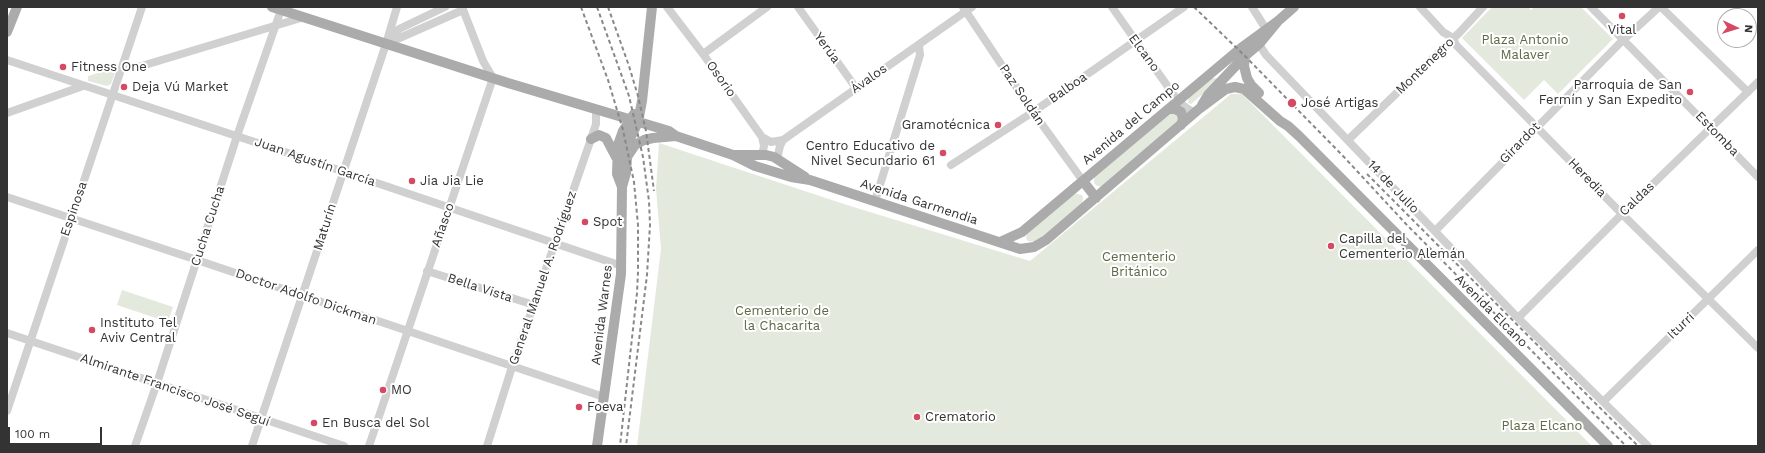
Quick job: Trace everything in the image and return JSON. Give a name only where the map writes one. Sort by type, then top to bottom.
[{"type":"main road","points":[[7,32],[17,7]]},
{"type":"main road","name":"Avenida Warnes","points":[[597,446],[622,266],[622,188],[617,174],[642,101],[652,7]]},
{"type":"main road","name":"Avenida del Campo","points":[[1000,242],[1022,232],[1178,101],[1294,7]]},
{"type":"main road","name":"Avenida Garmendia","points":[[278,8],[493,78],[669,131],[676,136],[733,155],[768,169],[810,180],[1020,249]]},
{"type":"main road","name":"Avenida del Campo","points":[[1197,111],[1208,96],[1245,56],[1259,44],[1278,21]]},
{"type":"main road","points":[[1245,56],[1247,87]]},
{"type":"main road","name":"Avenida Elcano","points":[[1212,73],[1228,74],[1241,78],[1247,87],[1280,121],[1288,126],[1608,446]]},
{"type":"main road","name":"Avenida del Campo","points":[[1020,249],[1034,247],[1040,244],[1197,111],[1226,89],[1247,87]]},
{"type":"main road","points":[[642,101],[645,114],[651,126]]},
{"type":"main road","points":[[1169,109],[1175,109],[1181,112],[1183,118],[1181,125]]},
{"type":"main road","points":[[591,139],[599,135],[606,138],[622,157],[635,145],[644,140],[676,136]]},
{"type":"main road","name":"Avenida Garmendia","points":[[733,155],[762,155],[777,158],[810,180]]},
{"type":"main road","points":[[762,155],[761,162],[768,169],[777,166],[777,158]]},
{"type":"main road","points":[[1083,181],[1096,198]]},
{"type":"street","name":"Espinosa","points":[[7,412],[142,7]]},
{"type":"street","name":"Maturín","points":[[252,446],[397,7]]},
{"type":"street","points":[[386,44],[399,29],[445,7]]},
{"type":"street","name":"Osorio","points":[[667,7],[703,54],[762,137]]},
{"type":"street","points":[[703,54],[767,7]]},
{"type":"street","name":"Yerúa","points":[[798,7],[856,88]]},
{"type":"street","name":"Elcano","points":[[1112,7],[1178,101],[1197,111]]},
{"type":"street","name":"Balboa","points":[[951,166],[1033,112],[1184,7]]},
{"type":"street","points":[[1252,7],[1266,29]]},
{"type":"street","name":"Heredia","points":[[1420,7],[1444,32],[1453,38],[1456,45],[1622,214],[1758,348]]},
{"type":"street","name":"Montenegro","points":[[1348,140],[1483,7]]},
{"type":"street","name":"Estomba","points":[[1591,7],[1622,41],[1711,128],[1758,177]]},
{"type":"street","points":[[1660,7],[1748,92]]},
{"type":"street","name":"Girardot","points":[[1435,231],[1622,41],[1660,7]]},
{"type":"street","name":"Cucha Cucha","points":[[135,446],[157,383],[237,136],[276,25],[278,8]]},
{"type":"street","name":"Ávalos","points":[[783,140],[919,45],[967,8]]},
{"type":"street","name":"Paz Soldán","points":[[967,8],[1033,112],[1083,181]]},
{"type":"street","points":[[386,44],[463,9],[483,61],[493,78]]},
{"type":"street","points":[[123,65],[135,68],[304,17]]},
{"type":"street","name":"14 de Julio","points":[[1259,44],[1266,55],[1518,318],[1648,446]]},
{"type":"street","points":[[874,201],[920,55],[919,45]]},
{"type":"street","name":"Juan Agustín García","points":[[7,60],[343,171],[622,266]]},
{"type":"street","name":"Añasco","points":[[369,446],[493,78]]},
{"type":"street","name":"Caldas","points":[[1518,318],[1622,214],[1758,82]]},
{"type":"street","points":[[7,113],[83,86]]},
{"type":"street","name":"General Manuel A. Rodríguez","points":[[488,446],[512,367],[596,124],[596,110]]},
{"type":"street","points":[[762,137],[771,142],[783,140]]},
{"type":"street","points":[[762,137],[764,146],[762,155]]},
{"type":"street","points":[[777,158],[783,140]]},
{"type":"street","name":"Doctor Adolfo Dickman","points":[[7,197],[604,398]]},
{"type":"street","name":"Iturri","points":[[1604,401],[1758,250]]},
{"type":"street","name":"Bella Vista","points":[[427,271],[534,305]]},
{"type":"street","name":"Almirante Francisco José Seguí","points":[[7,333],[344,446]]},
{"type":"green space","name":"Plaza Antonio Malaver","points":[[1492,7],[1528,7],[1531,10],[1534,7],[1581,7],[1613,39],[1558,94],[1544,80],[1524,100],[1462,38]]},
{"type":"green space","points":[[111,69],[116,70],[111,84],[107,86],[88,81],[88,76]]},
{"type":"green space","points":[[1218,78],[1219,80],[1191,104],[1188,103],[1189,96],[1209,79]]},
{"type":"green space","name":"Cementerio de la Chacarita","points":[[1231,94],[1242,94],[1592,446],[637,446],[661,249],[656,189],[659,143],[847,205],[1030,261]]},
{"type":"green space","points":[[1170,113],[1176,114],[1179,121],[1103,187],[1097,186],[1094,183],[1094,176]]},
{"type":"green space","points":[[1074,193],[1082,195],[1082,204],[1036,242],[1028,241],[1026,238],[1027,234]]},
{"type":"green space","points":[[122,290],[173,307],[168,322],[117,305]]},
{"type":"railway","points":[[581,7],[608,80],[623,130],[634,182],[638,225],[637,293],[620,446]]},
{"type":"railway","points":[[597,7],[629,96],[643,157],[649,201],[650,225],[647,275],[626,446]]},
{"type":"railway","points":[[608,7],[638,96],[646,131],[654,191]]},
{"type":"railway","points":[[1194,7],[1245,56],[1344,157],[1406,224],[1626,446]]},
{"type":"railway","points":[[1367,174],[1638,446]]},
{"type":"place","name":"Vital","points":[[1622,16]]},
{"type":"place","name":"Fitness One","points":[[63,67]]},
{"type":"place","name":"Deja Vú Market","points":[[124,87]]},
{"type":"place","name":"Parroquia de San Fermín y San Expedito","points":[[1690,92]]},
{"type":"place","name":"José Artigas","points":[[1292,103]]},
{"type":"place","name":"Gramotécnica","points":[[998,125]]},
{"type":"place","name":"Centro Educativo de Nivel Secundario 61","points":[[943,153]]},
{"type":"place","name":"Jia Jia Lie","points":[[412,181]]},
{"type":"place","name":"Spot","points":[[585,222]]},
{"type":"place","name":"Capilla del Cementerio Alemán","points":[[1331,246]]},
{"type":"place","name":"Instituto Tel Aviv Central","points":[[92,330]]},
{"type":"place","name":"MO","points":[[383,390]]},
{"type":"place","name":"Foeva","points":[[579,407]]},
{"type":"place","name":"Crematorio","points":[[917,417]]},
{"type":"place","name":"En Busca del Sol","points":[[314,423]]},
{"type":"park label","name":"Cementerio Británico","points":[[1139,264]]},
{"type":"park label","name":"Plaza Elcano","points":[[1542,426]]}]
